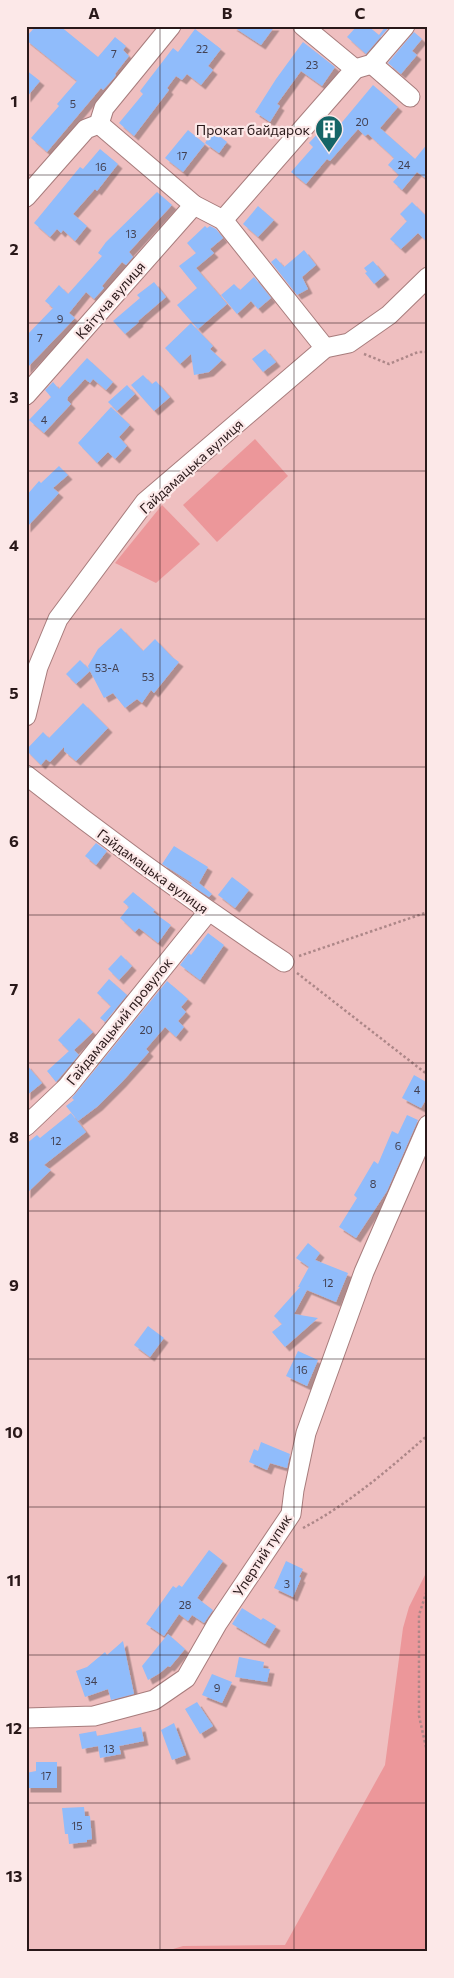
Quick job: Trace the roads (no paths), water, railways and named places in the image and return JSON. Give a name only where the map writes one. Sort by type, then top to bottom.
[{"type":"street","points":[[99,124],[104,108],[171,26]]},
{"type":"street","points":[[302,26],[410,97]]},
{"type":"street","points":[[223,220],[364,66],[405,26]]},
{"type":"street","points":[[26,197],[86,129],[99,124]]},
{"type":"street","points":[[99,124],[194,205],[223,220],[325,348]]},
{"type":"street","name":"Квітуча вулиця","points":[[26,395],[194,205]]},
{"type":"street","name":"Гайдамацька вулиця","points":[[26,716],[32,668],[58,619],[145,502],[325,348],[349,343],[389,315],[428,277]]},
{"type":"street","name":"Гайдамацька вулиця","points":[[26,775],[208,912],[284,962]]},
{"type":"street","name":"Гайдамацький провулок","points":[[26,1126],[67,1087],[208,912]]},
{"type":"street","name":"Упертий тупик","points":[[26,1717],[94,1716],[154,1700],[186,1678],[217,1624],[274,1542],[291,1514],[306,1433],[364,1272],[428,1124]]},
{"type":"place","name":"Прокат байдарок","points":[[329,153]]}]
